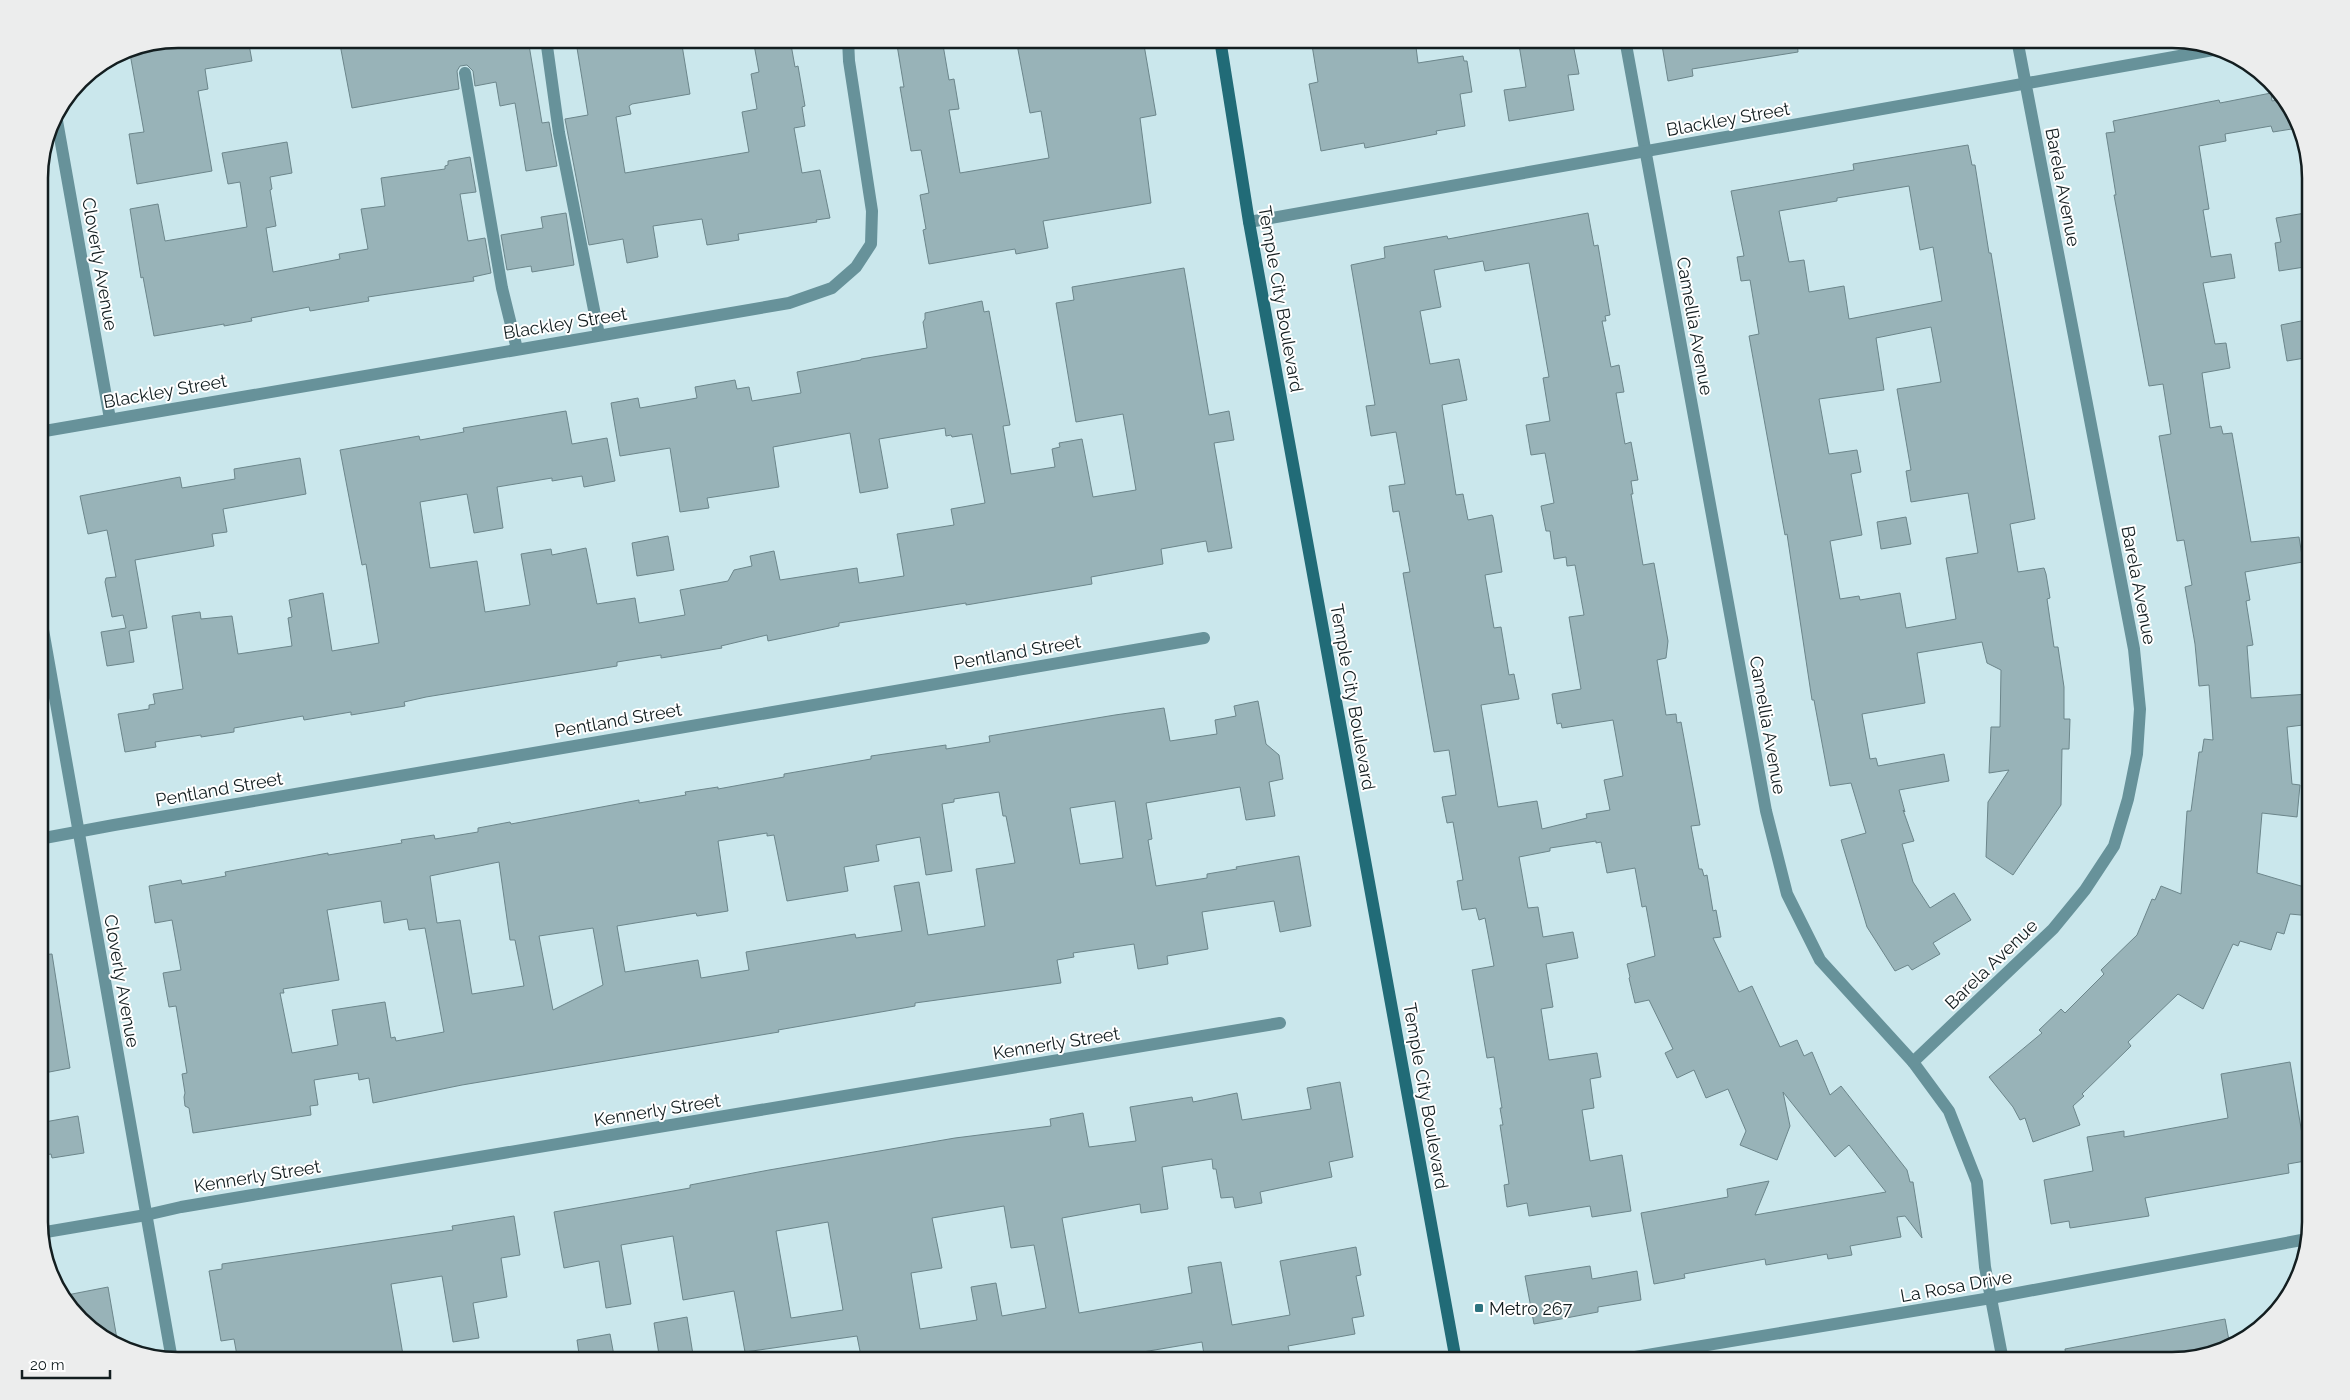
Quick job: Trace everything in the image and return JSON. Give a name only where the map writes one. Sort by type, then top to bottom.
[{"type":"main road","name":"Temple City Boulevard","points":[[1221,48],[1249,222],[1454,1352]]},
{"type":"street","points":[[547,48],[559,133],[599,335]]},
{"type":"street","name":"Blackley Street","points":[[48,430],[789,303],[832,288],[856,267],[871,244],[872,211],[848,61],[848,48]]},
{"type":"street","name":"Camellia Avenue","points":[[1627,48],[1766,811],[1787,894],[1820,960],[1913,1062],[1949,1111],[1977,1182],[1985,1267],[2001,1352]]},
{"type":"street","name":"Barela Avenue","points":[[1913,1062],[2053,929],[2085,890],[2114,846],[2128,799],[2137,754],[2140,708],[2134,650],[2019,48]]},
{"type":"street","name":"Blackley Street","points":[[1249,222],[2204,52]]},
{"type":"street","points":[[465,73],[502,288],[517,349]]},
{"type":"street","name":"Cloverly Avenue","points":[[58,126],[110,419]]},
{"type":"street","name":"Pentland Street","points":[[48,837],[1204,638]]},
{"type":"street","name":"Cloverly Avenue","points":[[48,659],[170,1352]]},
{"type":"street","name":"Kennerly Street","points":[[48,1232],[181,1207],[1280,1023]]},
{"type":"street","name":"La Rosa Drive","points":[[1665,1352],[1991,1298],[2301,1241]]},
{"type":"building","points":[[250,48],[252,61],[205,69],[208,89],[198,91],[212,171],[137,184],[129,134],[144,132],[131,56],[161,49]]},
{"type":"building","points":[[341,48],[530,48],[542,123],[549,122],[557,166],[526,171],[515,103],[500,106],[496,82],[475,86],[473,71],[467,65],[460,66],[457,71],[459,89],[352,108]]},
{"type":"building","points":[[577,48],[682,48],[690,94],[632,104],[629,106],[631,114],[616,117],[625,173],[749,152],[742,112],[757,109],[751,74],[759,72],[755,48],[792,48],[795,67],[798,66],[805,106],[802,107],[805,126],[794,128],[802,173],[820,170],[830,218],[816,220],[817,222],[738,234],[739,240],[707,245],[702,219],[653,226],[658,257],[627,263],[623,239],[589,245],[565,119],[588,115]]},
{"type":"building","points":[[898,48],[944,48],[949,80],[954,79],[959,109],[949,110],[960,173],[1049,158],[1041,111],[1030,113],[1018,48],[1145,48],[1156,115],[1140,118],[1151,203],[1043,221],[1048,248],[1016,254],[1015,249],[929,264],[923,230],[926,229],[920,195],[929,193],[921,150],[911,151],[900,87],[904,87]]},
{"type":"building","points":[[1312,48],[1416,48],[1418,63],[1463,56],[1464,61],[1467,61],[1472,92],[1460,94],[1465,126],[1436,131],[1437,134],[1365,148],[1364,143],[1321,151],[1309,84],[1318,82]]},
{"type":"building","points":[[1520,48],[1574,48],[1579,74],[1568,75],[1574,110],[1509,121],[1504,90],[1526,87]]},
{"type":"building","points":[[1662,48],[1798,48],[1798,52],[1692,69],[1693,76],[1668,81]]},
{"type":"building","points":[[2271,93],[2272,101],[2277,100],[2281,105],[2293,129],[2273,132],[2271,126],[2225,134],[2226,141],[2199,146],[2209,209],[2203,210],[2211,257],[2231,254],[2235,278],[2203,283],[2215,344],[2226,343],[2230,368],[2202,373],[2210,428],[2221,426],[2223,434],[2232,433],[2251,542],[2299,537],[2302,556],[2302,562],[2245,572],[2250,600],[2246,601],[2253,645],[2247,646],[2251,698],[2302,694],[2302,725],[2287,727],[2292,784],[2300,785],[2297,817],[2262,813],[2257,873],[2302,886],[2302,915],[2290,914],[2284,934],[2277,932],[2271,950],[2240,941],[2238,946],[2233,944],[2203,1009],[2178,994],[2128,1042],[2131,1046],[2082,1094],[2084,1096],[2073,1106],[2080,1125],[2033,1142],[2025,1118],[2020,1120],[2013,1107],[1989,1077],[2042,1033],[2039,1030],[2061,1009],[2065,1013],[2104,974],[2101,970],[2137,935],[2152,899],[2155,900],[2161,886],[2181,894],[2187,811],[2191,811],[2199,752],[2202,752],[2204,739],[2213,740],[2209,685],[2199,686],[2195,644],[2185,587],[2192,585],[2184,540],[2177,541],[2159,436],[2171,434],[2163,384],[2149,386],[2114,195],[2116,195],[2106,133],[2115,132],[2113,121],[2219,100],[2220,103]]},
{"type":"building","points":[[287,142],[292,173],[270,177],[272,189],[270,190],[276,226],[266,228],[273,272],[340,259],[339,254],[368,249],[361,209],[385,206],[381,178],[445,169],[448,161],[470,157],[476,192],[460,194],[468,241],[485,238],[491,273],[473,277],[474,281],[368,297],[369,301],[310,311],[309,307],[251,318],[252,321],[154,336],[143,277],[141,278],[130,209],[158,204],[165,241],[247,227],[240,182],[228,184],[222,153]]},
{"type":"building","points":[[1968,145],[1972,165],[1975,165],[1989,253],[1991,253],[2035,519],[2010,524],[2018,572],[2044,568],[2050,598],[2047,599],[2054,647],[2058,647],[2064,687],[2064,719],[2070,719],[2069,749],[2062,749],[2061,805],[2013,875],[1986,857],[1988,802],[2009,770],[1989,773],[1991,727],[2000,727],[2001,670],[1987,663],[1982,642],[1917,653],[1925,703],[1862,714],[1870,759],[1876,758],[1878,766],[1944,754],[1949,781],[1899,790],[1905,812],[1903,810],[1914,841],[1902,844],[1913,882],[1930,908],[1954,893],[1971,920],[1933,943],[1940,954],[1912,970],[1908,965],[1895,971],[1867,927],[1841,840],[1866,833],[1851,783],[1830,786],[1814,700],[1812,700],[1787,534],[1785,535],[1749,336],[1759,334],[1750,280],[1741,281],[1737,257],[1744,256],[1731,191],[1854,170],[1853,164]],"holes":[[[1909,186],[1920,250],[1933,247],[1942,301],[1849,319],[1844,286],[1809,292],[1804,260],[1789,262],[1779,211],[1837,201],[1837,198]],[[1931,327],[1941,382],[1897,389],[1911,470],[1906,471],[1911,502],[1968,493],[1978,553],[1946,558],[1956,619],[1906,628],[1900,593],[1860,600],[1859,596],[1840,599],[1830,541],[1862,535],[1851,474],[1861,472],[1857,450],[1829,454],[1819,399],[1884,390],[1876,338]]]},
{"type":"building","points":[[566,213],[574,265],[532,272],[531,266],[507,270],[501,235],[543,228],[541,217]]},
{"type":"building","points":[[1588,213],[1594,246],[1598,245],[1610,315],[1605,316],[1606,321],[1602,321],[1611,367],[1619,365],[1624,392],[1616,393],[1625,444],[1631,442],[1638,480],[1631,481],[1633,494],[1631,494],[1643,565],[1654,563],[1668,641],[1666,658],[1657,660],[1666,715],[1676,714],[1677,723],[1681,722],[1700,825],[1691,826],[1699,869],[1702,869],[1704,876],[1707,875],[1713,911],[1716,910],[1721,937],[1713,938],[1739,992],[1752,986],[1780,1047],[1797,1040],[1804,1056],[1812,1052],[1830,1095],[1841,1086],[1907,1170],[1910,1182],[1913,1182],[1922,1238],[1905,1216],[1897,1217],[1901,1237],[1850,1246],[1852,1255],[1828,1259],[1827,1254],[1766,1265],[1765,1259],[1684,1274],[1685,1278],[1654,1284],[1641,1213],[1728,1197],[1727,1189],[1769,1181],[1755,1215],[1886,1192],[1849,1145],[1835,1157],[1783,1092],[1790,1126],[1777,1160],[1740,1145],[1746,1131],[1728,1089],[1706,1098],[1694,1070],[1677,1078],[1665,1053],[1673,1049],[1649,1000],[1635,1003],[1629,978],[1627,964],[1655,956],[1646,906],[1642,907],[1635,868],[1607,873],[1601,842],[1596,843],[1596,841],[1550,848],[1550,851],[1519,857],[1528,908],[1538,907],[1543,937],[1573,932],[1578,958],[1546,964],[1553,1007],[1541,1009],[1549,1060],[1597,1053],[1601,1077],[1590,1079],[1594,1108],[1582,1110],[1590,1161],[1622,1155],[1631,1211],[1592,1217],[1590,1206],[1529,1216],[1527,1203],[1507,1207],[1504,1185],[1509,1184],[1500,1125],[1503,1125],[1500,1108],[1502,1108],[1494,1057],[1487,1058],[1472,970],[1494,966],[1485,918],[1479,920],[1476,908],[1462,910],[1457,881],[1463,880],[1453,822],[1447,823],[1442,797],[1456,795],[1449,750],[1434,752],[1403,573],[1410,572],[1399,511],[1393,512],[1389,486],[1405,484],[1396,432],[1371,436],[1366,406],[1375,405],[1351,265],[1385,258],[1384,247],[1447,236],[1448,239]],"holes":[[[1483,261],[1485,271],[1529,263],[1549,377],[1543,378],[1550,421],[1526,425],[1531,455],[1545,453],[1554,503],[1541,506],[1546,531],[1550,531],[1554,559],[1566,557],[1567,566],[1575,565],[1584,615],[1569,617],[1581,689],[1552,694],[1557,724],[1561,723],[1562,728],[1613,720],[1623,776],[1604,780],[1610,810],[1586,814],[1587,818],[1542,829],[1537,801],[1498,807],[1481,705],[1519,699],[1514,674],[1509,675],[1501,627],[1494,628],[1485,575],[1502,572],[1492,515],[1468,520],[1463,494],[1456,495],[1442,405],[1467,400],[1459,359],[1430,364],[1420,311],[1441,307],[1434,270]]]},
{"type":"building","points":[[2302,214],[2302,267],[2279,271],[2275,243],[2281,242],[2276,218]]},
{"type":"building","points":[[1184,268],[1209,415],[1229,411],[1234,440],[1214,443],[1232,548],[1208,552],[1206,541],[1161,549],[1163,564],[1091,577],[1092,584],[966,605],[966,603],[839,623],[839,626],[768,641],[767,635],[721,646],[722,648],[661,658],[661,655],[617,662],[617,666],[426,697],[404,702],[405,706],[351,715],[351,712],[304,720],[303,716],[234,728],[234,732],[155,742],[156,747],[125,752],[118,714],[149,709],[149,705],[155,704],[153,694],[183,689],[172,616],[200,612],[201,619],[232,616],[238,654],[292,646],[288,618],[292,617],[289,600],[323,593],[332,651],[379,643],[366,564],[362,565],[340,450],[419,436],[420,440],[464,432],[463,428],[566,411],[572,444],[607,438],[615,481],[584,487],[582,476],[552,481],[552,478],[497,487],[503,528],[474,533],[467,494],[420,502],[430,568],[477,561],[485,612],[530,605],[521,554],[551,549],[552,555],[586,548],[597,604],[635,598],[639,623],[685,615],[680,590],[728,581],[734,570],[752,566],[750,556],[774,551],[780,580],[857,568],[859,583],[904,576],[897,534],[954,525],[951,509],[985,503],[972,434],[946,436],[945,428],[879,439],[888,488],[860,493],[850,433],[773,447],[779,487],[707,498],[709,508],[680,512],[670,448],[620,456],[611,403],[638,398],[640,408],[697,398],[695,387],[735,380],[737,389],[749,387],[752,401],[801,393],[797,372],[927,348],[923,322],[925,313],[982,301],[984,312],[989,311],[1010,425],[1003,426],[1011,474],[1055,467],[1052,449],[1060,447],[1059,443],[1082,439],[1093,497],[1136,490],[1123,414],[1076,422],[1056,303],[1074,300],[1072,287]]},
{"type":"building","points":[[2302,321],[2302,358],[2287,361],[2281,325]]},
{"type":"building","points":[[300,458],[306,494],[223,509],[227,532],[212,534],[214,546],[135,560],[147,628],[129,631],[134,662],[107,666],[101,632],[126,628],[123,615],[112,617],[105,582],[106,578],[116,577],[107,530],[88,534],[80,496],[180,477],[182,488],[235,479],[234,469]]},
{"type":"building","points":[[1906,517],[1911,544],[1881,549],[1877,522]]},
{"type":"building","points":[[668,536],[674,570],[637,576],[632,543]]},
{"type":"building","points":[[1258,701],[1266,744],[1279,755],[1283,779],[1269,782],[1275,816],[1246,820],[1240,787],[1146,803],[1152,839],[1148,840],[1156,886],[1207,878],[1207,874],[1237,869],[1236,867],[1299,856],[1311,926],[1280,932],[1274,901],[1202,912],[1208,949],[1167,956],[1168,964],[1138,969],[1134,944],[1073,953],[1074,957],[1057,960],[1061,983],[915,1003],[915,1006],[778,1030],[779,1032],[462,1085],[373,1103],[369,1078],[359,1080],[358,1073],[314,1080],[318,1105],[310,1106],[311,1115],[193,1133],[189,1108],[185,1106],[182,1074],[187,1073],[176,1006],[169,1007],[163,973],[181,970],[172,920],[155,923],[149,886],[181,880],[182,884],[226,876],[225,872],[328,853],[328,855],[402,843],[401,840],[434,835],[435,839],[478,832],[478,828],[510,822],[511,824],[639,800],[639,803],[686,795],[685,792],[718,787],[718,789],[784,777],[784,774],[871,759],[871,756],[946,745],[946,749],[990,742],[989,736],[1164,708],[1170,741],[1217,734],[1215,720],[1236,716],[1234,706]],"holes":[[[999,792],[1003,816],[1006,816],[1015,863],[976,869],[985,926],[928,935],[919,882],[894,886],[902,931],[856,938],[855,934],[746,952],[749,970],[701,978],[698,960],[625,972],[617,926],[696,913],[697,916],[728,911],[718,841],[767,833],[767,836],[774,835],[787,901],[848,891],[844,867],[879,861],[876,845],[920,837],[926,875],[952,871],[942,804],[954,802],[954,799]],[[1115,801],[1123,858],[1080,864],[1070,808]],[[499,862],[510,940],[515,940],[524,986],[472,994],[460,920],[437,923],[430,876]],[[381,901],[384,923],[407,919],[409,930],[425,928],[444,1032],[396,1041],[395,1037],[391,1038],[385,1002],[332,1010],[338,1045],[292,1053],[280,993],[284,993],[283,989],[339,980],[327,910]],[[593,928],[603,985],[553,1010],[539,936]]]},
{"type":"building","points":[[48,954],[52,954],[70,1068],[48,1072]]},
{"type":"building","points":[[2290,1062],[2302,1134],[2302,1162],[2288,1164],[2289,1173],[2145,1198],[2149,1216],[2070,1228],[2069,1221],[2051,1224],[2044,1180],[2093,1171],[2087,1137],[2124,1131],[2124,1137],[2228,1118],[2221,1074]]},
{"type":"building","points":[[1340,1082],[1353,1157],[1329,1162],[1332,1177],[1260,1192],[1262,1203],[1235,1208],[1233,1197],[1221,1198],[1216,1169],[1213,1169],[1212,1159],[1162,1167],[1168,1209],[1141,1213],[1140,1204],[1062,1218],[1079,1313],[1192,1293],[1188,1267],[1221,1262],[1232,1325],[1290,1315],[1280,1261],[1356,1247],[1361,1275],[1356,1276],[1364,1316],[1352,1318],[1355,1334],[1288,1346],[1289,1352],[1204,1352],[1202,1342],[1143,1352],[860,1352],[857,1336],[745,1352],[734,1291],[683,1300],[673,1236],[621,1245],[631,1304],[606,1308],[599,1261],[564,1268],[554,1212],[690,1188],[690,1185],[769,1170],[955,1138],[1051,1126],[1050,1119],[1083,1113],[1089,1147],[1136,1141],[1130,1107],[1192,1097],[1193,1102],[1237,1093],[1242,1120],[1311,1109],[1307,1088]],"holes":[[[1004,1206],[1011,1248],[1034,1245],[1046,1308],[1002,1316],[996,1283],[971,1287],[977,1320],[920,1329],[911,1273],[942,1268],[932,1218]],[[828,1222],[843,1310],[791,1318],[776,1231]]]},
{"type":"building","points":[[78,1116],[84,1153],[52,1158],[51,1154],[48,1154],[48,1121]]},
{"type":"building","points":[[514,1216],[520,1255],[501,1258],[507,1297],[473,1303],[479,1338],[453,1342],[442,1276],[391,1284],[402,1352],[236,1352],[234,1339],[221,1341],[209,1271],[222,1269],[222,1264],[453,1230],[452,1226]]},
{"type":"building","points":[[1590,1266],[1592,1279],[1637,1271],[1641,1300],[1598,1307],[1598,1312],[1534,1324],[1525,1276]]},
{"type":"building","points":[[108,1287],[117,1337],[99,1326],[69,1295]]},
{"type":"building","points":[[687,1317],[693,1352],[659,1352],[654,1323]]},
{"type":"building","points":[[2225,1319],[2229,1339],[2206,1348],[2172,1352],[2065,1352],[2065,1349]]},
{"type":"building","points":[[610,1334],[613,1352],[579,1352],[577,1340]]},
{"type":"place","name":"Metro 267","points":[[1479,1308]]}]
